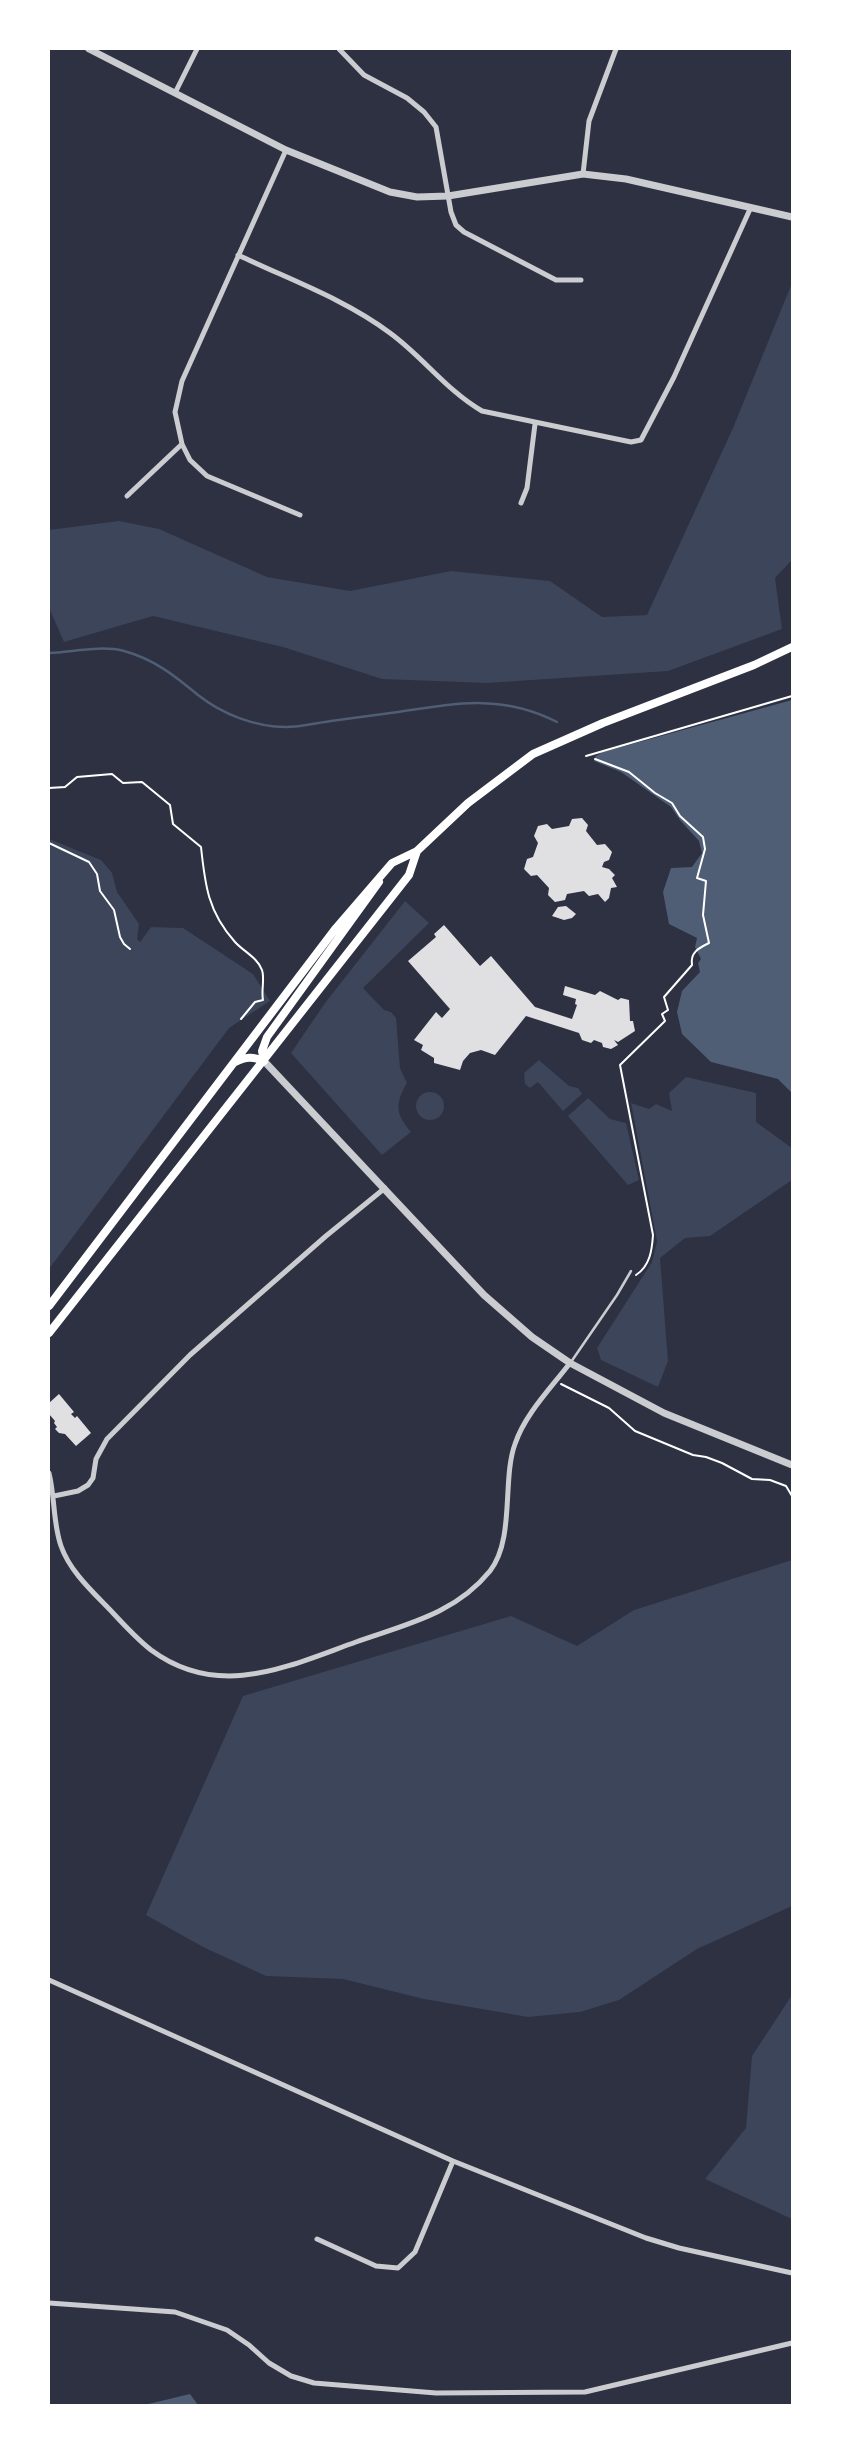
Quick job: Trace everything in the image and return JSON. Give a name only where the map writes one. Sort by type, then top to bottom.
[{"type":"main road","points":[[49,1306],[354,905],[392,863],[418,852],[468,803],[533,754],[603,723],[754,665],[792,647]]},
{"type":"main road","points":[[49,1333],[408,875],[418,852]]},
{"type":"main road","points":[[264,1060],[262,1052],[267,1037],[357,916],[392,863]]},
{"type":"main road","points":[[232,1064],[244,1057],[264,1060]]},
{"type":"street","points":[[89,49],[286,150],[390,192],[418,196],[448,196],[583,174],[626,180],[792,217]]},
{"type":"street","points":[[175,93],[197,49]]},
{"type":"street","points":[[339,49],[364,75],[407,98],[424,112],[436,127],[451,212],[456,225],[476,240],[556,280],[581,280]]},
{"type":"street","points":[[583,174],[589,121],[616,49]]},
{"type":"street","points":[[286,150],[182,381],[176,412],[182,444],[190,460],[208,476],[300,515]]},
{"type":"street","points":[[238,254],[367,316],[391,334],[461,398],[482,411],[535,424],[631,442],[641,440],[674,377],[751,207]]},
{"type":"street","points":[[521,503],[526,488],[535,424]]},
{"type":"street","points":[[127,496],[182,444]]},
{"type":"street","points":[[264,1060],[484,1296],[532,1337],[570,1363],[664,1414],[792,1464]]},
{"type":"street","points":[[54,1496],[78,1491],[88,1485],[94,1478],[96,1459],[107,1439],[190,1355],[385,1188]]},
{"type":"street","points":[[49,1474],[61,1546],[69,1562],[84,1583],[134,1635],[152,1650],[187,1668],[217,1675],[243,1677],[275,1671],[448,1608],[477,1586],[492,1568],[500,1550],[508,1508],[515,1444],[528,1419],[570,1363]]},
{"type":"street","points":[[49,1980],[454,2161],[646,2238],[679,2248],[792,2273]]},
{"type":"street","points":[[317,2239],[376,2266],[398,2268],[415,2252],[454,2161]]},
{"type":"street","points":[[49,2303],[175,2312],[227,2330],[250,2345],[269,2363],[291,2376],[314,2383],[436,2393],[586,2392],[792,2343]]},
{"type":"lane","points":[[570,1363],[631,1271]]},
{"type":"path","points":[[586,756],[792,696]]},
{"type":"path","points":[[595,759],[629,772],[655,793],[672,803],[680,816],[703,837],[705,849],[697,878],[706,881],[703,915],[709,943],[696,949],[691,960],[692,965],[664,997],[668,1010],[662,1014],[665,1021],[620,1065],[653,1234],[652,1252],[643,1271],[626,1280]]},
{"type":"path","points":[[49,788],[65,787],[78,777],[112,774],[123,783],[142,782],[170,805],[173,824],[201,847],[205,882],[214,913],[223,928],[237,944],[259,963],[263,971],[263,1000],[255,1002],[241,1019]]},
{"type":"path","points":[[49,843],[89,862],[98,874],[100,891],[114,910],[120,937],[130,949]]},
{"type":"path","points":[[556,1381],[609,1408],[636,1431],[693,1456],[706,1457],[752,1479],[770,1480],[786,1486],[792,1496]]},
{"type":"shaded area","points":[[792,283],[792,560],[775,578],[782,629],[668,671],[487,683],[382,679],[283,647],[153,616],[64,642],[49,608],[49,530],[119,521],[159,529],[267,577],[350,591],[451,571],[550,581],[602,617],[647,615],[733,428]]},
{"type":"shaded area","points":[[792,700],[792,1093],[778,1079],[711,1062],[682,1034],[677,1012],[682,991],[700,972],[698,963],[701,959],[695,947],[697,938],[669,924],[663,892],[671,868],[692,867],[702,853],[699,841],[671,807],[621,772],[594,761],[596,756],[603,752]]},
{"type":"shaded area","points":[[49,839],[101,860],[112,873],[117,892],[139,924],[137,939],[140,942],[151,927],[183,928],[253,974],[270,1001],[229,1028],[49,1269]]},
{"type":"shaded area","points":[[405,901],[429,923],[363,988],[384,1010],[391,1012],[396,1018],[400,1068],[407,1083],[400,1097],[398,1108],[402,1119],[411,1132],[382,1155],[291,1053],[325,1003]]},
{"type":"shaded area","points":[[539,1060],[569,1086],[578,1088],[582,1094],[563,1111],[538,1082],[530,1088],[525,1084],[524,1073]]},
{"type":"shaded area","points":[[686,1077],[756,1093],[756,1122],[792,1148],[792,1180],[710,1236],[685,1238],[660,1258],[668,1361],[658,1387],[601,1360],[597,1348],[652,1262],[657,1241],[631,1103],[649,1109],[656,1104],[672,1111],[669,1093]]},
{"type":"shaded area","points":[[430,1092],[440,1096],[444,1106],[440,1116],[430,1120],[420,1116],[416,1106],[420,1096]]},
{"type":"shaded area","points":[[588,1098],[610,1119],[626,1123],[639,1180],[628,1185],[568,1116]]},
{"type":"shaded area","points":[[792,1560],[792,1906],[697,1949],[619,2000],[580,2012],[528,2017],[424,1999],[343,1979],[266,1976],[203,1947],[146,1915],[243,1696],[511,1616],[577,1646],[634,1610]]},
{"type":"shaded area","points":[[792,1995],[792,2219],[705,2179],[746,2128],[752,2056]]},
{"type":"shaded area","points":[[190,2394],[198,2405],[144,2405]]},
{"type":"building","points":[[582,818],[588,825],[586,831],[597,845],[605,844],[612,852],[609,860],[604,862],[602,867],[609,869],[615,875],[612,878],[617,887],[611,888],[609,898],[605,902],[598,894],[589,896],[584,891],[567,894],[565,900],[555,902],[548,895],[549,888],[537,875],[531,876],[524,869],[527,859],[533,857],[538,843],[534,836],[538,826],[547,824],[552,829],[569,826],[572,819]]},
{"type":"building","points":[[566,906],[576,914],[572,918],[564,920],[552,916],[558,907]]},
{"type":"building","points":[[444,925],[480,966],[491,956],[535,1007],[572,1019],[577,1005],[575,1004],[576,999],[563,995],[565,986],[595,995],[600,991],[618,1000],[621,998],[629,1000],[630,1021],[633,1021],[635,1031],[618,1042],[614,1040],[618,1045],[611,1049],[603,1047],[602,1043],[594,1040],[591,1043],[582,1040],[579,1033],[526,1016],[495,1055],[481,1050],[470,1053],[463,1061],[460,1070],[434,1063],[434,1058],[421,1050],[423,1045],[414,1040],[436,1012],[442,1018],[450,1009],[408,961],[436,937],[434,934]]},
{"type":"building","points":[[59,1394],[74,1412],[71,1414],[75,1418],[77,1416],[91,1433],[76,1446],[65,1434],[59,1433],[55,1429],[57,1427],[54,1423],[55,1421],[49,1414],[49,1403]]},
{"type":"waterway","points":[[49,653],[86,649],[115,649],[135,654],[164,669],[207,702],[239,718],[263,725],[297,726],[440,706],[479,703],[518,707],[557,722]]}]
